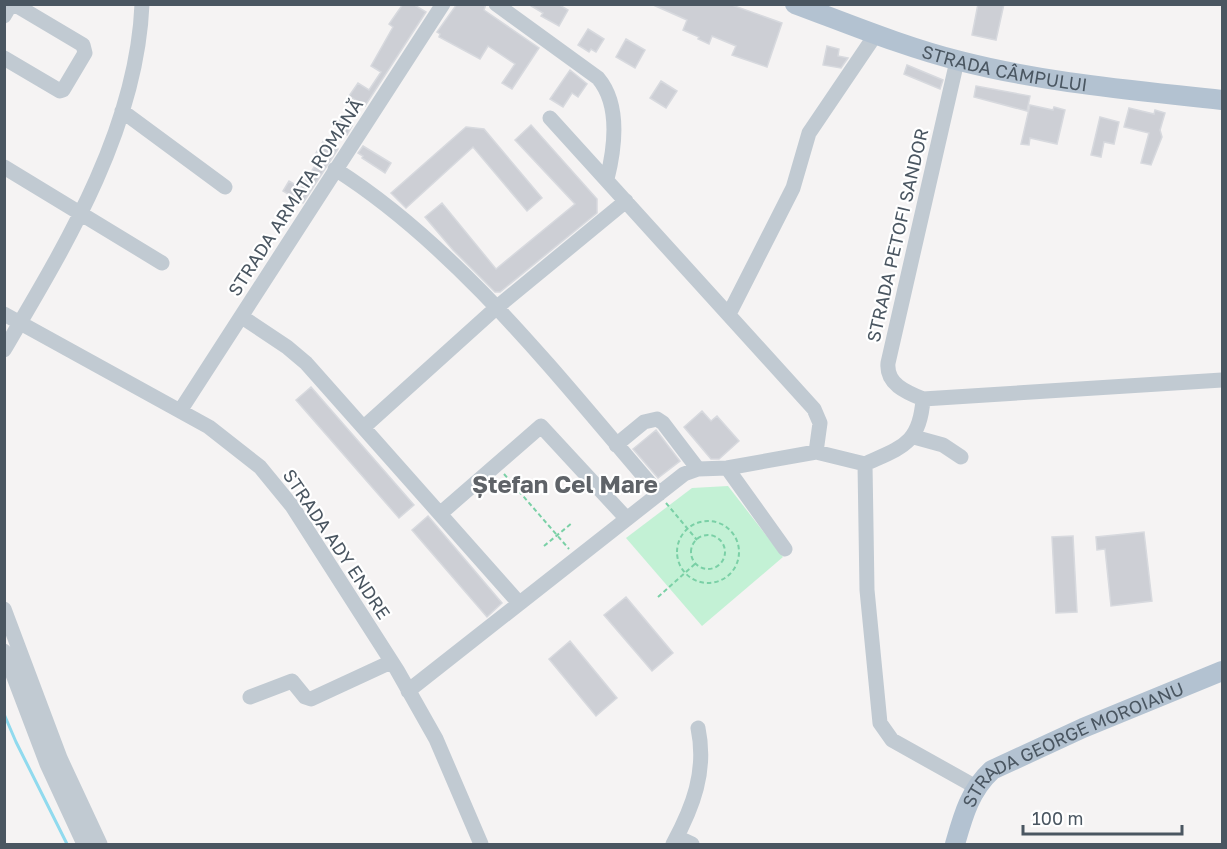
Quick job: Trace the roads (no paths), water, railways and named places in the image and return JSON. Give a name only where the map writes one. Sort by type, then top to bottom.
[{"type":"main road","name":"STRADA CÂMPULUI","points":[[795,4],[957,61],[1049,80],[1222,100]]},
{"type":"main road","name":"STRADA GEORGE MOROIANU","points":[[955,844],[976,787],[992,770],[1010,760],[1222,670]]},
{"type":"street","points":[[4,16],[13,4],[83,45],[85,53],[63,90],[60,91],[4,58]]},
{"type":"street","points":[[4,350],[80,213],[122,111],[138,50],[142,4]]},
{"type":"street","name":"STRADA ARMATA ROMÂNĂ","points":[[180,411],[443,4]]},
{"type":"street","points":[[496,4],[591,73],[608,90],[613,111],[612,149],[607,179]]},
{"type":"street","points":[[729,314],[794,188],[810,133],[876,34]]},
{"type":"street","name":"STRADA PETOFI SANDOR","points":[[923,399],[895,384],[889,377],[888,363],[957,61]]},
{"type":"street","points":[[122,111],[225,187]]},
{"type":"street","points":[[550,118],[814,409],[820,423],[816,452]]},
{"type":"street","points":[[4,167],[162,263]]},
{"type":"street","points":[[336,169],[406,222],[496,308],[659,494]]},
{"type":"street","points":[[364,427],[496,308],[627,201]]},
{"type":"street","name":"STRADA ADY ENDRE","points":[[4,314],[180,411],[236,446],[277,486],[391,662],[408,691],[414,712],[436,739],[481,844]]},
{"type":"street","points":[[242,317],[287,346],[306,363],[519,603]]},
{"type":"street","points":[[408,691],[684,474],[698,469],[727,468],[816,452],[865,464],[903,447],[914,437],[919,427],[923,399],[1222,380]]},
{"type":"street","points":[[616,445],[644,422],[657,419],[663,423],[698,469]]},
{"type":"street","points":[[441,513],[541,426],[627,519]]},
{"type":"street","points":[[914,437],[943,445],[962,457]]},
{"type":"street","points":[[865,464],[867,590],[880,723],[892,740],[976,787]]},
{"type":"street","points":[[727,468],[785,549]]},
{"type":"street","points":[[4,609],[60,758],[100,844]]},
{"type":"street","points":[[4,651],[47,764],[84,844]]},
{"type":"street","points":[[250,698],[292,681],[305,697],[311,699],[391,662]]},
{"type":"street","points":[[692,844],[675,841],[697,793],[702,748],[698,728]]},
{"type":"waterway","points":[[4,714],[67,844]]},
{"type":"district","name":"Ștefan Cel Mare","points":[[565,483]]}]
